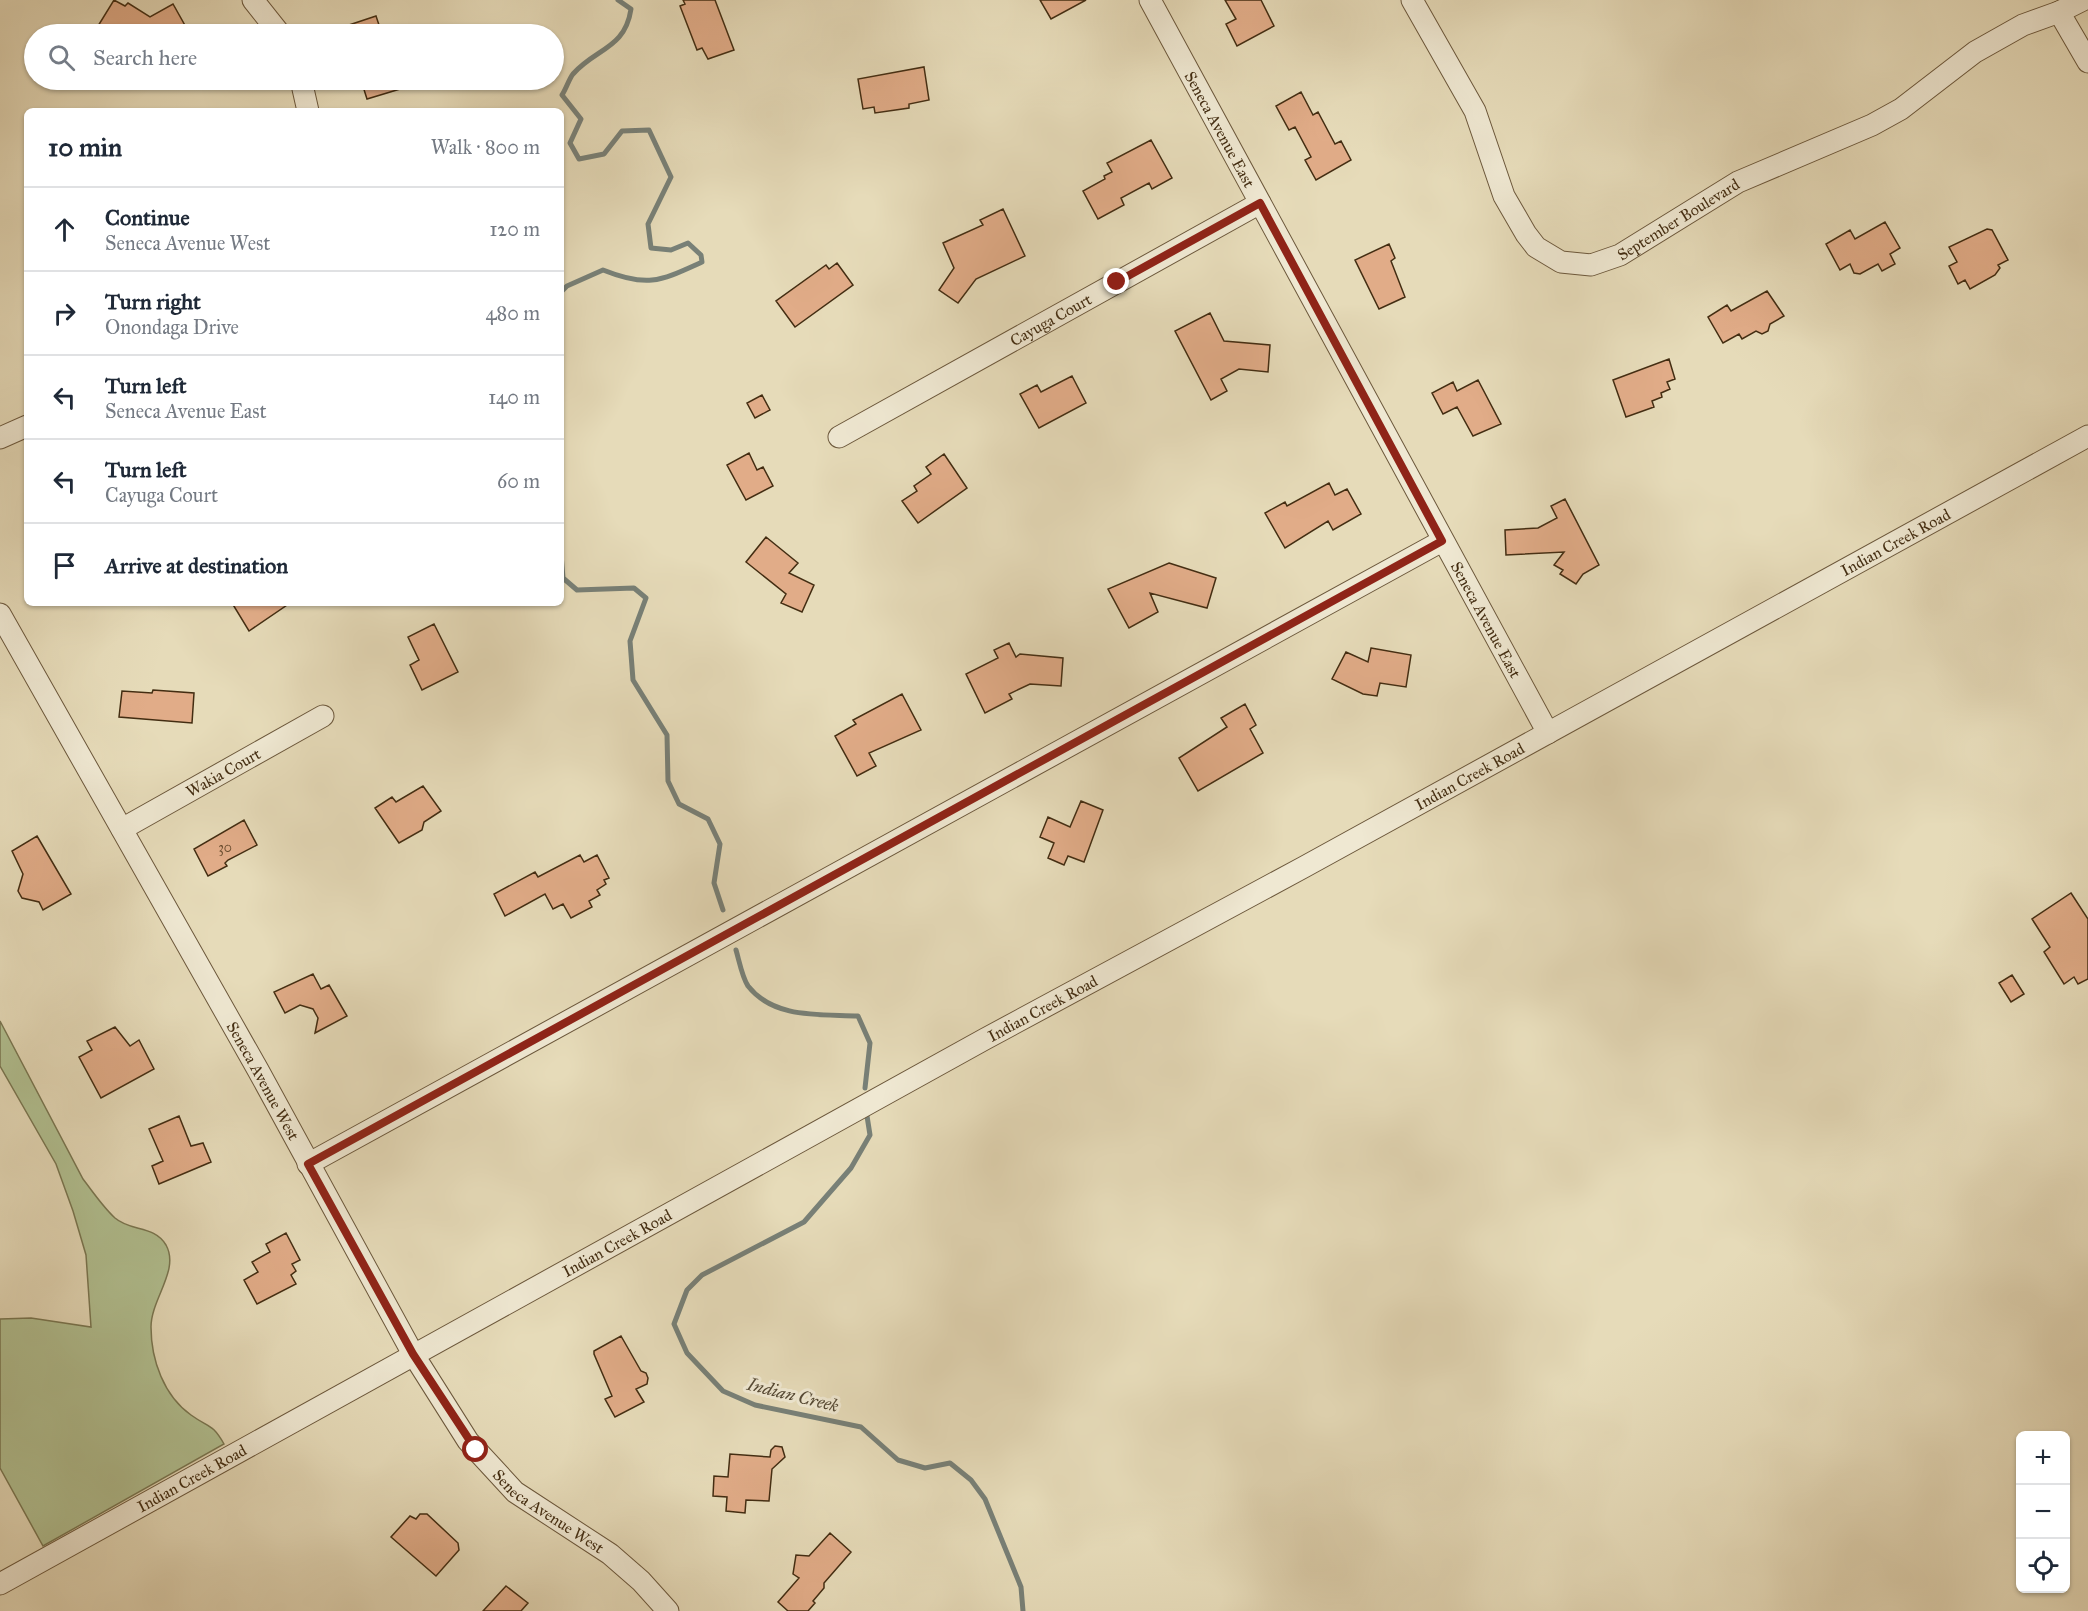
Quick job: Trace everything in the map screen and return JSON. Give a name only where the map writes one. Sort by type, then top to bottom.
[{"type":"street","points":[[253,0],[272,24]]},
{"type":"street","name":"Seneca Avenue East","points":[[1150,0],[1548,734]]},
{"type":"street","name":"September Boulevard","points":[[1412,0],[1475,111],[1504,196],[1526,234],[1549,256],[1575,265],[1604,263],[1738,182],[1872,125],[1901,109],[1975,52],[2023,25],[2059,12],[2083,0]]},
{"type":"street","points":[[2059,12],[2088,62]]},
{"type":"street","points":[[304,90],[308,108]]},
{"type":"street","name":"Cayuga Court","points":[[839,437],[1260,203]]},
{"type":"street","points":[[0,438],[24,427]]},
{"type":"street","name":"Indian Creek Road","points":[[0,1584],[985,1039],[1548,734],[2088,436]]},
{"type":"street","points":[[308,1164],[1442,541]]},
{"type":"street","name":"Seneca Avenue West","points":[[0,614],[413,1354],[468,1441],[490,1468],[515,1492],[610,1554],[641,1581],[668,1611]]},
{"type":"street","name":"Wakia Court","points":[[122,829],[323,716]]},
{"type":"green space","points":[[0,1021],[83,1179],[115,1218],[155,1234],[166,1245],[170,1264],[152,1316],[153,1352],[166,1388],[173,1398],[191,1415],[213,1429],[224,1444],[43,1546],[0,1468],[0,1319],[31,1318],[91,1327],[86,1255],[56,1164],[0,1066]]},
{"type":"building","points":[[114,0],[125,6],[128,3],[150,17],[173,4],[184,24],[99,24]]},
{"type":"building","points":[[683,0],[715,0],[734,50],[708,59],[702,48],[697,50],[680,6],[685,4]]},
{"type":"building","points":[[1040,0],[1086,0],[1051,19]]},
{"type":"building","points":[[1225,0],[1261,0],[1274,26],[1237,46],[1226,24],[1236,19]]},
{"type":"building","points":[[376,16],[379,24],[352,24]]},
{"type":"building","points":[[924,67],[929,100],[909,104],[909,108],[875,113],[874,107],[863,109],[858,79]]},
{"type":"building","points":[[364,90],[397,90],[367,99]]},
{"type":"building","points":[[1301,92],[1313,115],[1318,112],[1335,144],[1341,141],[1351,160],[1316,180],[1305,160],[1311,157],[1295,127],[1289,130],[1276,106]]},
{"type":"building","points":[[1151,140],[1172,178],[1152,189],[1149,183],[1121,198],[1124,205],[1098,219],[1083,191],[1105,179],[1104,176],[1112,172],[1107,163]]},
{"type":"building","points":[[1003,209],[1025,256],[976,279],[958,303],[939,290],[954,268],[943,243],[983,225],[980,220]]},
{"type":"building","points":[[1885,222],[1900,248],[1890,254],[1895,264],[1882,271],[1878,264],[1860,274],[1854,273],[1850,264],[1840,270],[1826,244],[1850,230],[1855,239]]},
{"type":"building","points":[[1987,229],[1992,230],[2008,260],[1998,265],[2000,268],[1995,275],[1970,289],[1965,280],[1958,284],[1949,266],[1957,262],[1949,247]]},
{"type":"building","points":[[1389,244],[1395,258],[1391,261],[1405,297],[1379,309],[1355,260]]},
{"type":"building","points":[[837,263],[853,285],[795,327],[776,301],[826,265],[829,269]]},
{"type":"building","points":[[1767,291],[1784,316],[1770,324],[1768,331],[1762,334],[1756,331],[1742,339],[1739,334],[1723,343],[1708,317],[1727,305],[1731,311]]},
{"type":"building","points":[[1210,313],[1224,341],[1270,345],[1268,372],[1239,369],[1221,379],[1227,391],[1211,400],[1175,331]]},
{"type":"building","points":[[1669,359],[1675,379],[1667,382],[1670,389],[1661,393],[1662,397],[1652,401],[1654,407],[1626,417],[1613,380]]},
{"type":"building","points":[[1072,376],[1086,403],[1039,428],[1020,394],[1037,385],[1041,392]]},
{"type":"building","points":[[1478,380],[1501,424],[1473,436],[1457,407],[1443,414],[1432,393],[1453,382],[1457,391]]},
{"type":"building","points":[[762,395],[770,410],[755,418],[747,403]]},
{"type":"building","points":[[749,453],[757,470],[763,467],[773,486],[746,500],[727,465]]},
{"type":"building","points":[[944,454],[967,488],[918,523],[902,501],[917,491],[914,486],[931,474],[926,467]]},
{"type":"building","points":[[1329,483],[1335,495],[1347,489],[1361,514],[1333,530],[1328,521],[1285,548],[1265,513],[1285,502],[1287,506]]},
{"type":"building","points":[[1565,499],[1599,565],[1583,574],[1576,584],[1560,574],[1563,570],[1554,565],[1564,552],[1506,555],[1505,530],[1538,528],[1557,518],[1551,506]]},
{"type":"building","points":[[766,537],[798,563],[789,573],[814,585],[802,612],[781,603],[786,594],[746,562]]},
{"type":"building","points":[[1169,563],[1216,578],[1207,608],[1150,593],[1158,612],[1129,628],[1108,589]]},
{"type":"building","points":[[234,606],[286,606],[249,631]]},
{"type":"building","points":[[434,624],[458,672],[422,690],[410,665],[419,660],[408,637]]},
{"type":"building","points":[[1009,643],[1016,657],[1020,654],[1063,658],[1061,686],[1030,684],[1009,694],[1012,699],[985,713],[966,674],[998,658],[994,650]]},
{"type":"building","points":[[1371,648],[1411,655],[1406,687],[1380,683],[1377,696],[1363,694],[1332,679],[1346,652],[1368,662]]},
{"type":"building","points":[[153,690],[194,693],[192,723],[119,717],[122,691],[152,693]]},
{"type":"building","points":[[902,694],[921,730],[869,753],[876,766],[857,776],[835,736],[856,724],[853,720]]},
{"type":"building","points":[[1245,704],[1256,725],[1250,729],[1263,753],[1198,791],[1179,758],[1227,727],[1221,718]]},
{"type":"building","points":[[423,786],[441,811],[424,822],[422,830],[399,843],[375,808],[392,797],[396,802]]},
{"type":"building","points":[[1081,801],[1103,810],[1084,862],[1068,856],[1064,865],[1048,858],[1054,843],[1040,837],[1048,817],[1070,827]]},
{"type":"building","points":[[244,820],[257,845],[228,860],[225,863],[227,866],[208,876],[194,849]]},
{"type":"building","points":[[37,836],[71,894],[43,910],[39,902],[22,898],[18,891],[23,874],[12,851]]},
{"type":"building","points":[[580,855],[584,862],[597,855],[609,878],[604,880],[606,884],[597,890],[600,895],[589,901],[592,907],[571,918],[563,904],[553,909],[545,894],[505,916],[494,894],[535,872],[538,877]]},
{"type":"building","points":[[2071,893],[2088,919],[2088,979],[2078,984],[2074,977],[2064,984],[2044,952],[2050,947],[2032,919]]},
{"type":"building","points":[[313,974],[321,989],[329,985],[347,1016],[315,1033],[318,1018],[313,1009],[300,1005],[285,1013],[274,992]]},
{"type":"building","points":[[2012,975],[2024,994],[2011,1002],[1999,983]]},
{"type":"building","points":[[115,1027],[130,1046],[139,1040],[154,1069],[101,1098],[79,1057],[92,1050],[87,1041]]},
{"type":"building","points":[[179,1116],[191,1146],[203,1143],[211,1162],[159,1184],[152,1166],[163,1161],[149,1129]]},
{"type":"building","points":[[286,1233],[300,1260],[292,1264],[296,1271],[291,1275],[296,1284],[257,1304],[244,1280],[258,1272],[252,1262],[270,1252],[266,1244]]},
{"type":"building","points":[[621,1336],[641,1371],[646,1373],[648,1378],[647,1384],[636,1389],[644,1402],[615,1417],[605,1399],[612,1396],[594,1351]]},
{"type":"building","points":[[775,1446],[782,1447],[785,1457],[772,1469],[769,1501],[746,1500],[745,1513],[726,1511],[727,1497],[713,1496],[714,1476],[728,1477],[730,1454],[770,1457],[771,1450]]},
{"type":"building","points":[[420,1514],[427,1514],[458,1543],[459,1550],[436,1576],[391,1537],[410,1516],[416,1519]]},
{"type":"building","points":[[830,1533],[851,1552],[824,1583],[824,1588],[808,1611],[788,1611],[778,1602],[799,1578],[793,1574],[796,1555],[809,1556]]},
{"type":"building","points":[[506,1586],[528,1603],[521,1611],[483,1611]]},
{"type":"waterway","name":"Indian Creek","points":[[564,289],[603,270],[632,279],[654,280],[702,262],[701,255],[688,243],[671,250],[651,248],[648,224],[671,177],[649,130],[622,131],[604,154],[579,159],[570,143],[581,119],[562,95],[573,74],[608,47],[623,32],[631,9],[618,0]]},
{"type":"waterway","name":"Indian Creek","points":[[564,579],[577,590],[634,588],[646,598],[630,641],[633,680],[667,735],[668,781],[679,804],[708,819],[720,844],[714,883],[723,910]]},
{"type":"waterway","name":"Indian Creek","points":[[736,950],[748,986],[759,997],[771,1004],[798,1013],[858,1016],[870,1043],[865,1088]]},
{"type":"waterway","name":"Indian Creek","points":[[867,1116],[870,1135],[851,1168],[804,1222],[702,1275],[687,1290],[674,1324],[687,1353],[723,1391],[755,1405],[861,1427],[898,1460],[925,1468],[950,1463],[971,1480],[985,1499],[1021,1587],[1023,1611]]},
{"type":"route","points":[[476,1450],[413,1354],[308,1164],[1442,541],[1260,203],[1117,282]]}]
